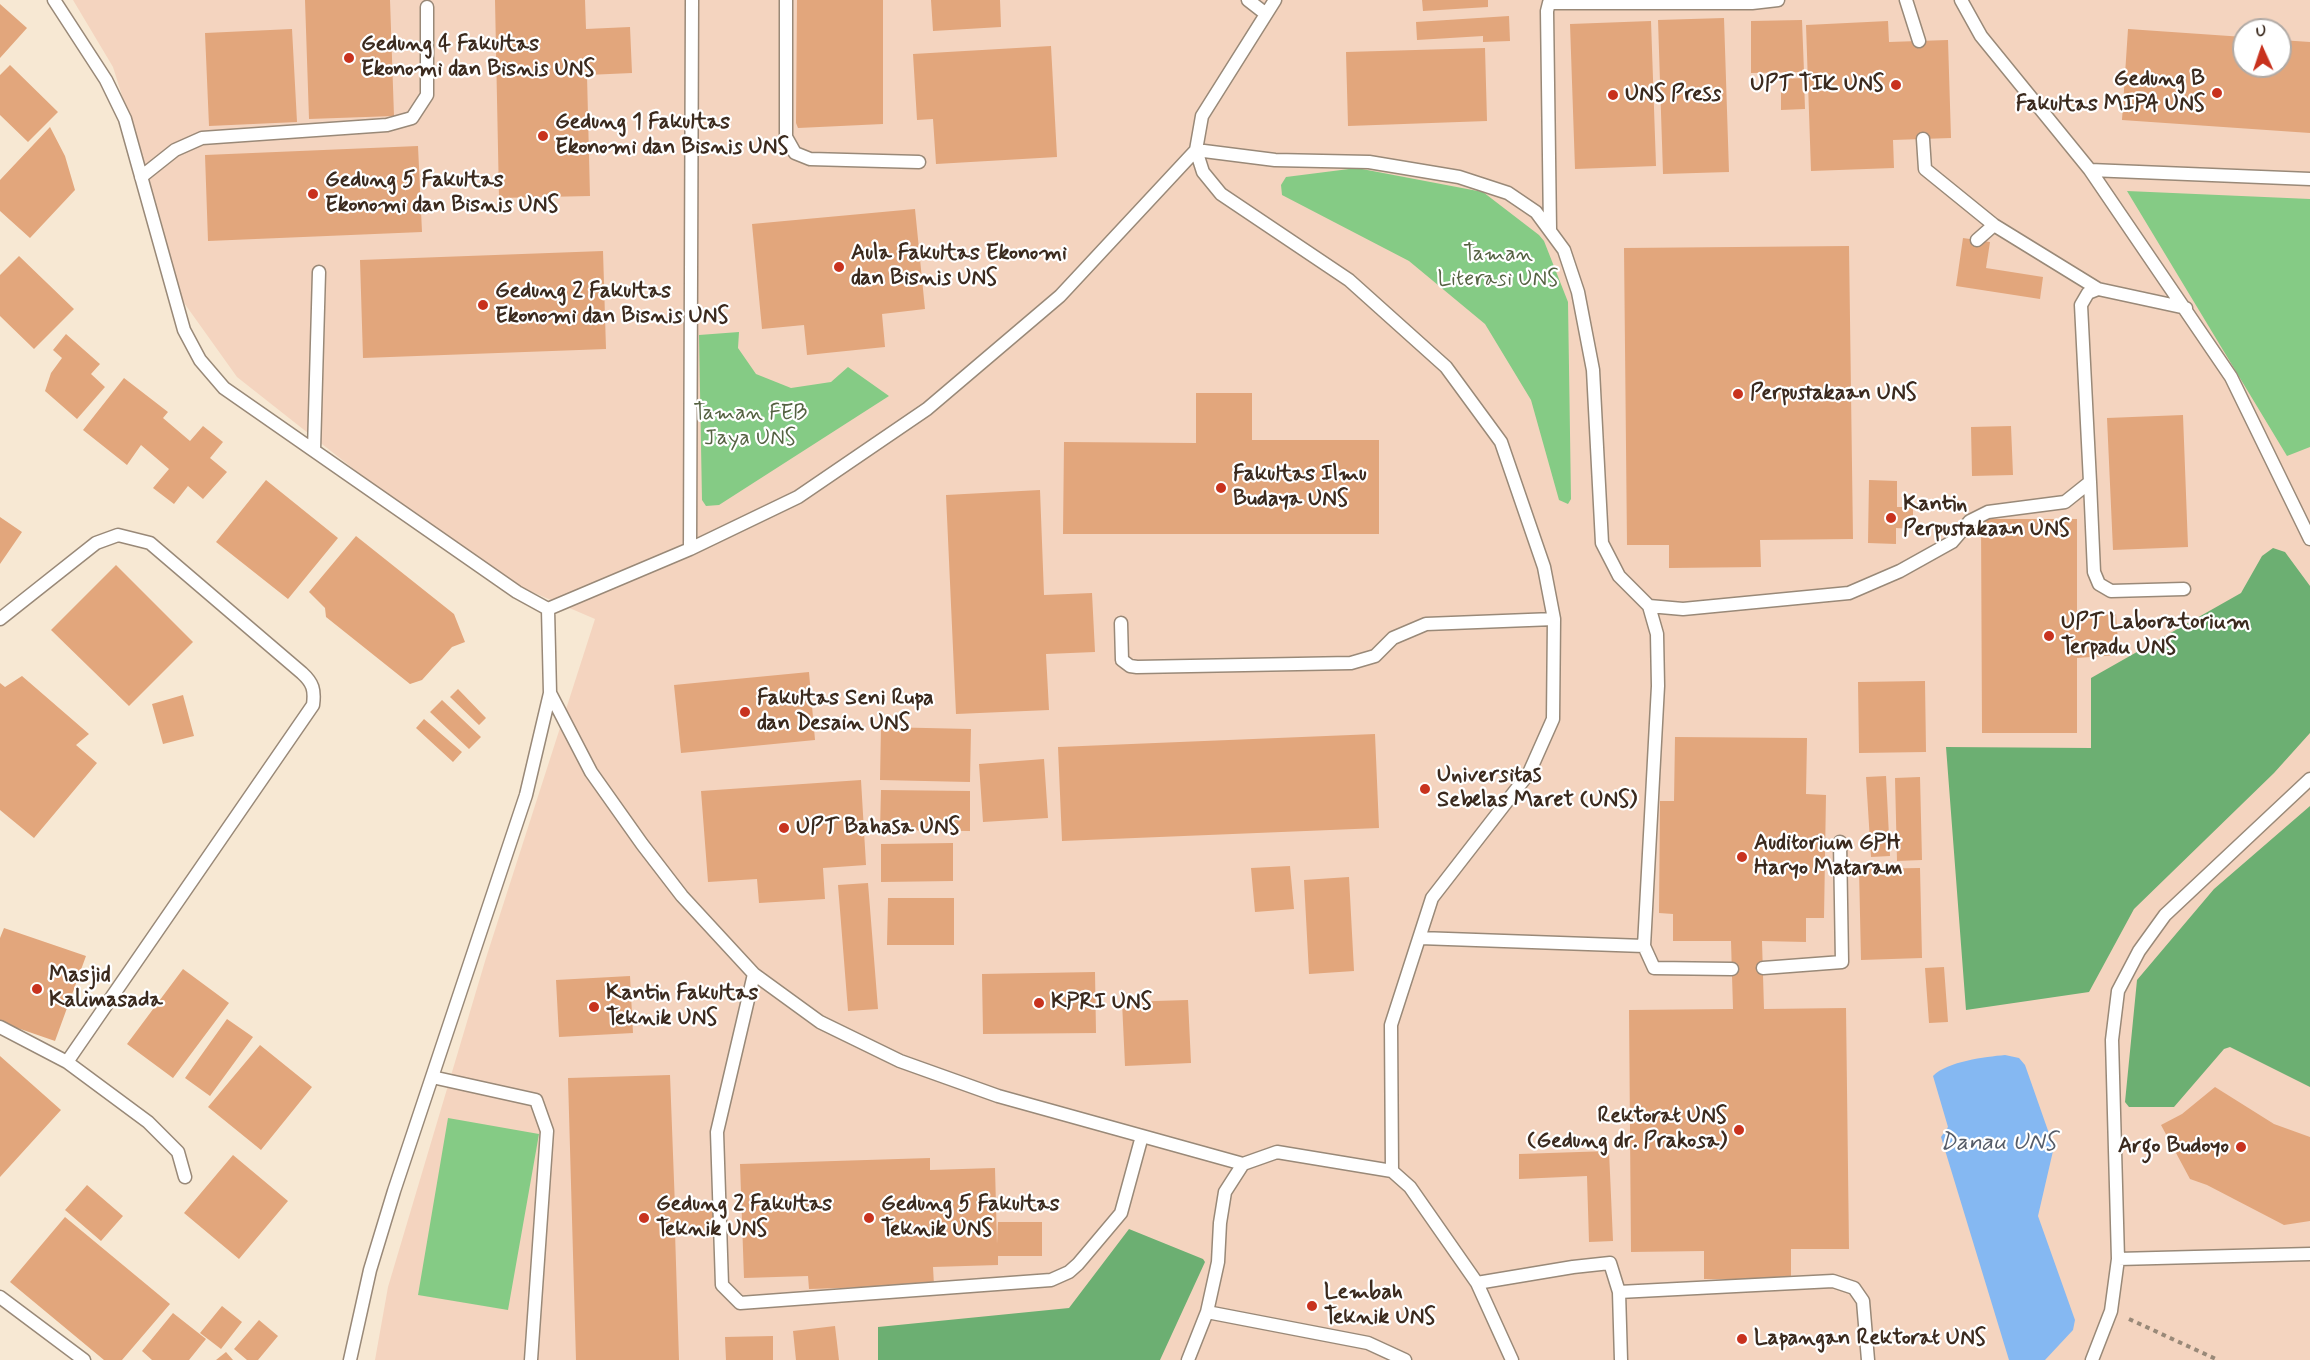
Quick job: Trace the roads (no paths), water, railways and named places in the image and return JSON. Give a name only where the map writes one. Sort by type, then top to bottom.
[{"type":"lane","points":[[54,0],[106,80],[125,119],[183,330],[200,360],[224,388],[517,592],[548,609]]},
{"type":"lane","points":[[690,549],[692,0]]},
{"type":"lane","points":[[786,0],[786,137],[795,153],[810,159],[919,162]]},
{"type":"lane","points":[[1248,0],[1266,14]]},
{"type":"lane","points":[[1275,0],[1202,116],[1196,150],[1203,172],[1221,194],[1349,280],[1446,367],[1501,442],[1544,567],[1554,619],[1552,719],[1528,773],[1432,898],[1391,1025],[1392,1171]]},
{"type":"lane","points":[[1550,229],[1548,3],[1752,3],[1778,0]]},
{"type":"lane","points":[[1906,0],[1919,41]]},
{"type":"lane","points":[[1961,0],[1981,36],[2090,170],[2231,377],[2310,538]]},
{"type":"lane","points":[[141,177],[174,150],[202,138],[387,125],[412,118],[427,94],[428,7]]},
{"type":"lane","points":[[1923,139],[1925,169],[1994,225],[2098,289],[2186,308]]},
{"type":"lane","points":[[548,609],[690,549],[798,497],[927,409],[1060,296],[1196,150]]},
{"type":"lane","points":[[1196,150],[1275,160],[1370,162],[1459,177],[1508,193],[1536,212],[1564,250],[1578,292],[1593,370],[1602,543],[1618,576],[1649,606],[1656,634],[1658,686],[1644,946],[1654,968],[1732,969]]},
{"type":"lane","points":[[2090,170],[2310,179]]},
{"type":"lane","points":[[1977,240],[1994,225]]},
{"type":"lane","points":[[314,450],[319,272]]},
{"type":"lane","points":[[2098,289],[2088,293],[2081,305],[2094,572],[2099,584],[2111,591],[2184,589]]},
{"type":"lane","points":[[1649,606],[1683,609],[1849,593],[1900,571],[1953,542],[1970,521],[1988,512],[2065,502],[2090,482]]},
{"type":"lane","points":[[0,619],[96,543],[118,535],[150,543],[302,673],[311,682],[315,693],[314,705],[67,1062]]},
{"type":"lane","points":[[350,1360],[370,1270],[526,795],[550,693],[548,609]]},
{"type":"lane","points":[[1121,623],[1120,654],[1122,660],[1130,666],[1137,667],[1351,663],[1375,656],[1393,638],[1426,624],[1554,619]]},
{"type":"lane","points":[[550,693],[591,772],[682,896],[754,974],[820,1022],[900,1061],[998,1096],[1243,1164],[1277,1152],[1392,1171],[1410,1187],[1477,1283],[1512,1360]]},
{"type":"lane","points":[[2092,1360],[2111,1311],[2118,1259],[2112,1040],[2118,991],[2139,951],[2165,915],[2310,779]]},
{"type":"lane","points":[[1763,968],[1842,962],[1840,842]]},
{"type":"lane","points":[[1420,938],[1644,946]]},
{"type":"lane","points":[[754,974],[717,1132],[722,1286],[740,1303],[1051,1280],[1069,1272],[1078,1264],[1120,1213],[1142,1136]]},
{"type":"lane","points":[[0,1027],[67,1062],[148,1122],[178,1152],[185,1177]]},
{"type":"lane","points":[[432,1077],[536,1100],[547,1131],[531,1360]]},
{"type":"lane","points":[[1188,1360],[1207,1312],[1218,1262],[1220,1222],[1225,1192],[1243,1164]]},
{"type":"lane","points":[[2118,1259],[2310,1254]]},
{"type":"lane","points":[[1477,1283],[1610,1263],[1619,1292],[1621,1360]]},
{"type":"lane","points":[[1619,1292],[1833,1281],[1854,1288],[1863,1301],[1868,1360]]},
{"type":"lane","points":[[0,1297],[84,1360]]},
{"type":"lane","points":[[1207,1312],[1368,1343],[1405,1360]]},
{"type":"water","name":"Danau UNS","points":[[2005,1055],[2019,1058],[2025,1065],[2052,1142],[2053,1151],[2038,1216],[2075,1320],[2073,1330],[2045,1360],[2009,1360],[1941,1137],[1948,1127],[1933,1076],[1957,1063]]},
{"type":"place","name":"Gedung 4 Fakultas Ekonomi dan Bisnis UNS","points":[[349,58]]},
{"type":"place","name":"UPT TIK UNS","points":[[1896,85]]},
{"type":"place","name":"Gedung B Fakultas MIPA UNS","points":[[2217,93]]},
{"type":"place","name":"UNS Press","points":[[1613,95]]},
{"type":"place","name":"Gedung 1 Fakultas Ekonomi dan Bisnis UNS","points":[[543,136]]},
{"type":"place","name":"Gedung 5 Fakultas Ekonomi dan Bisnis UNS","points":[[313,194]]},
{"type":"place","name":"Aula Fakultas Ekonomi dan Bisnis UNS","points":[[839,267]]},
{"type":"place","name":"Gedung 2 Fakultas Ekonomi dan Bisnis UNS","points":[[483,305]]},
{"type":"place","name":"Perpustakaan UNS","points":[[1738,394]]},
{"type":"place","name":"Fakultas Ilmu Budaya UNS","points":[[1221,488]]},
{"type":"place","name":"Kantin Perpustakaan UNS","points":[[1891,518]]},
{"type":"place","name":"UPT Laboratorium Terpadu UNS","points":[[2049,636]]},
{"type":"place","name":"Fakultas Seni Rupa dan Desain UNS","points":[[745,712]]},
{"type":"place","name":"Universitas Sebelas Maret (UNS)","points":[[1425,789]]},
{"type":"place","name":"UPT Bahasa UNS","points":[[784,828]]},
{"type":"place","name":"Auditorium GPH Haryo Mataram","points":[[1742,857]]},
{"type":"place","name":"Masjid Kalimasada","points":[[37,989]]},
{"type":"place","name":"KPRI UNS","points":[[1039,1003]]},
{"type":"place","name":"Kantin Fakultas Teknik UNS","points":[[594,1007]]},
{"type":"place","name":"Rektorat UNS (Gedung dr. Prakosa)","points":[[1739,1130]]},
{"type":"place","name":"Argo Budoyo","points":[[2241,1147]]},
{"type":"place","name":"Gedung 2 Fakultas Teknik UNS","points":[[644,1218]]},
{"type":"place","name":"Gedung 5 Fakultas Teknik UNS","points":[[869,1218]]},
{"type":"place","name":"Lembah Teknik UNS","points":[[1312,1306]]},
{"type":"place","name":"Lapangan Rektorat UNS","points":[[1742,1339]]},
{"type":"park label","name":"Taman Literasi UNS","points":[[1498,268]]},
{"type":"park label","name":"Taman FEB Jaya UNS","points":[[750,426]]}]
